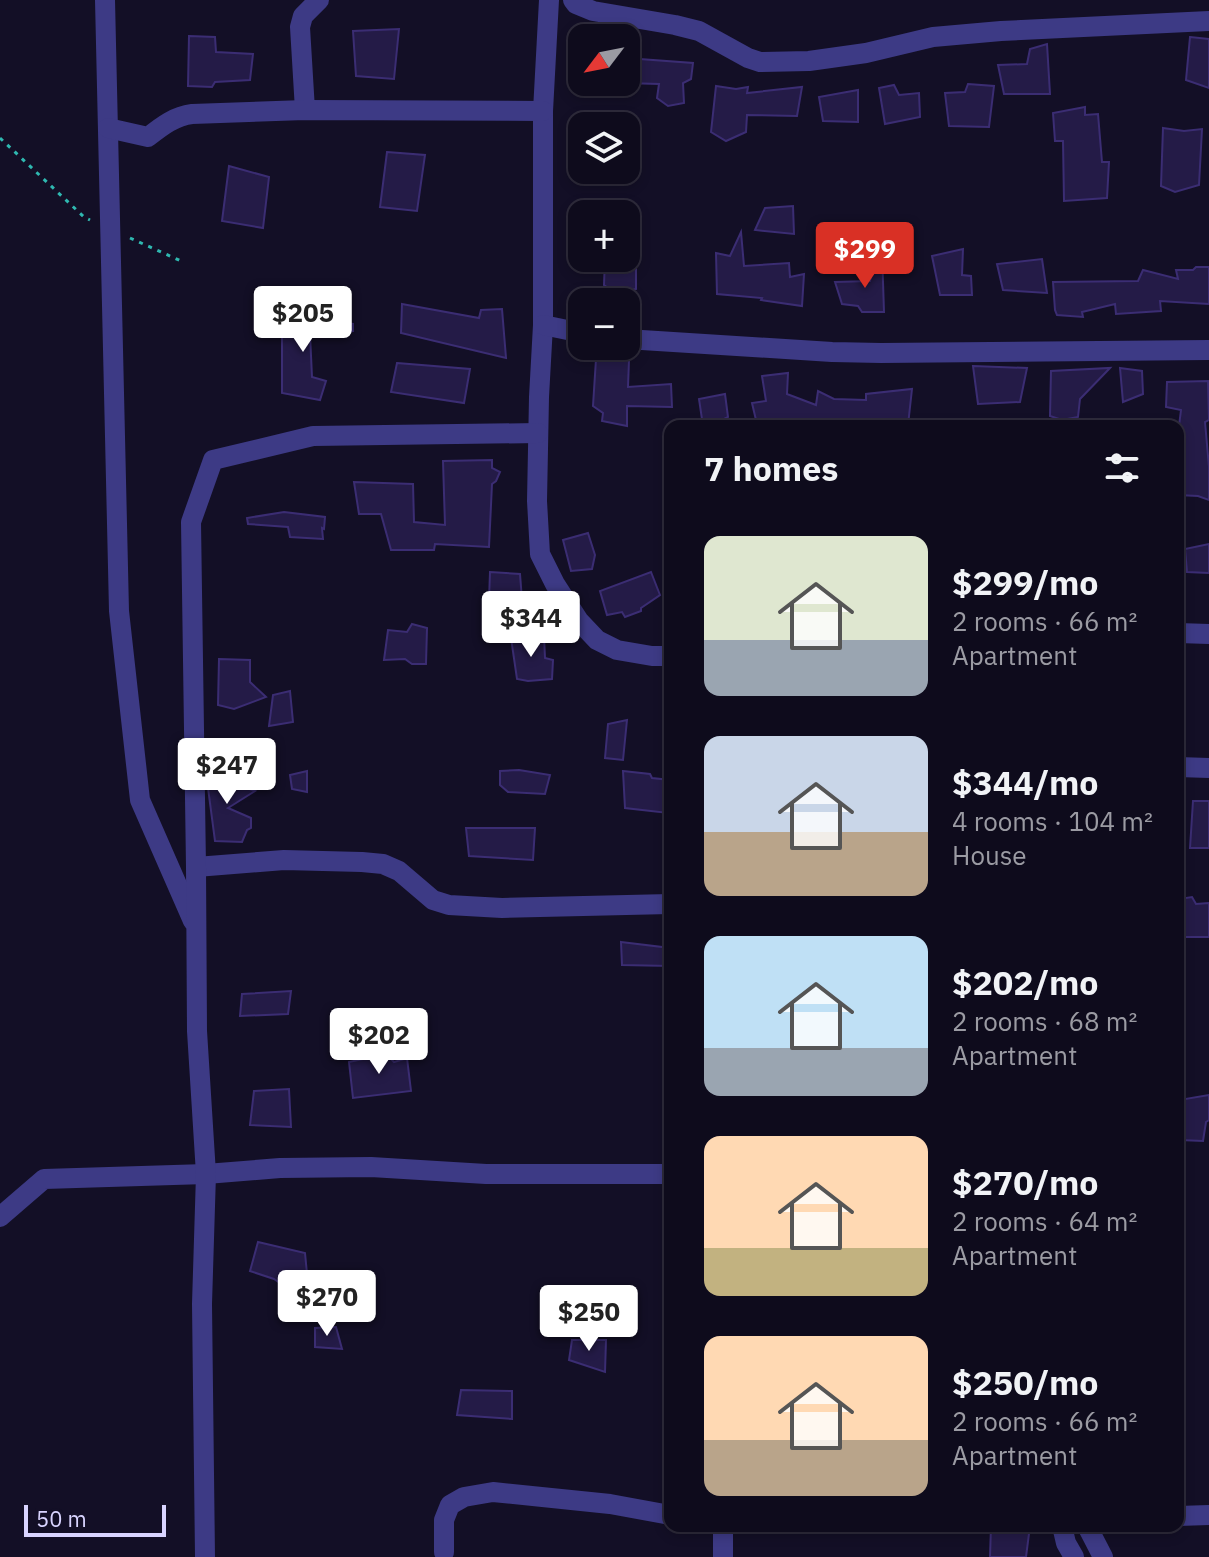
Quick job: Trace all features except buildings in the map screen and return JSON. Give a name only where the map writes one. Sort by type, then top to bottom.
[{"type":"street","points":[[105,0],[119,611],[140,800],[196,928]]},
{"type":"street","points":[[305,110],[300,27],[303,16],[319,0]]},
{"type":"street","points":[[549,0],[543,111],[543,325],[537,501],[540,554],[579,621],[597,640],[617,650],[664,656]]},
{"type":"street","points":[[573,0],[593,11],[699,31],[760,62],[809,61],[866,53],[933,37],[1209,21]]},
{"type":"street","points":[[108,128],[148,137],[165,124],[185,115],[305,110],[543,111]]},
{"type":"street","points":[[543,325],[568,330]]},
{"type":"street","points":[[640,340],[844,352],[1209,350]]},
{"type":"street","points":[[205,1557],[202,1304],[206,1174],[197,1031],[191,522],[213,460],[313,436],[538,433]]},
{"type":"street","points":[[1184,633],[1209,634]]},
{"type":"street","points":[[1184,767],[1209,768]]},
{"type":"street","points":[[196,867],[284,860],[362,862],[383,864],[399,871],[433,900],[449,905],[502,908],[664,904]]},
{"type":"street","points":[[0,1217],[44,1179],[371,1167],[486,1174],[664,1174]]},
{"type":"street","points":[[444,1552],[444,1520],[450,1505],[464,1497],[493,1492],[610,1504],[664,1514]]},
{"type":"street","points":[[1184,1516],[1209,1515]]},
{"type":"street","points":[[723,1532],[723,1557]]},
{"type":"street","points":[[1063,1532],[1074,1557]]},
{"type":"street","points":[[1090,1532],[1103,1557]]},
{"type":"path","points":[[0,138],[84,217],[181,261]]}]
